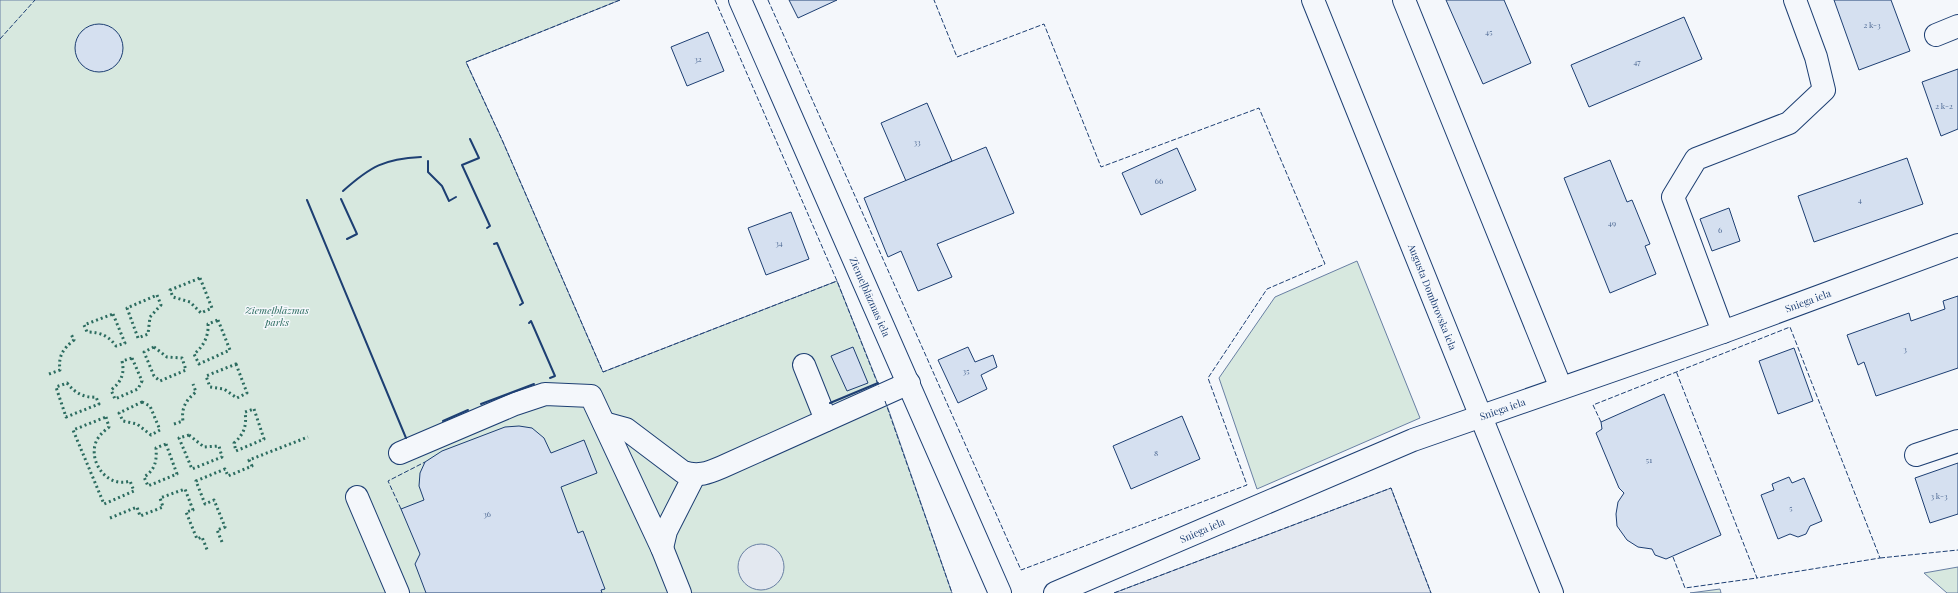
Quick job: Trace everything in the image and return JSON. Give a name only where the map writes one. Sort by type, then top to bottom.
[{"type":"street","name":"Ziemeļblāzmas iela","points":[[740,0],[1000,593]]},
{"type":"street","name":"Augusta Dombrovska iela","points":[[1313,0],[1552,593]]},
{"type":"street","points":[[1404,0],[1562,388]]},
{"type":"street","points":[[1723,332],[1673,197],[1696,159],[1789,123],[1824,90],[1816,57],[1795,0]]},
{"type":"street","points":[[1936,35],[1958,26]]},
{"type":"street","name":"Sniega iela","points":[[1063,591],[1414,440],[1723,332],[1958,245]]},
{"type":"street","points":[[804,365],[826,420]]},
{"type":"street","points":[[604,423],[626,429],[683,472],[694,476],[706,474],[909,383]]},
{"type":"street","points":[[400,453],[515,404],[545,394],[591,396],[662,548],[680,593]]},
{"type":"street","points":[[1916,455],[1958,441]]},
{"type":"street","points":[[662,548],[666,531],[694,476]]},
{"type":"street","points":[[357,497],[398,593]]},
{"type":"green space","name":"Ziemeļblāzmas parks","points":[[0,0],[620,0],[466,62],[503,142],[603,372],[837,281],[889,411],[952,593],[0,593]]},
{"type":"green space","points":[[1357,261],[1420,418],[1257,489],[1219,378],[1275,297]]},
{"type":"green space","points":[[1958,567],[1958,593],[1947,593],[1924,573]]},
{"type":"green space","points":[[1720,589],[1721,593],[1690,593]]},
{"type":"shaded area","points":[[1391,488],[1431,593],[1114,593]]},
{"type":"shaded area","points":[[756,544],[766,544],[778,550],[783,558],[783,576],[778,584],[770,589],[756,590],[748,587],[741,580],[738,572],[738,562],[741,554],[748,547]]},
{"type":"building","points":[[789,0],[837,0],[798,18]]},
{"type":"building","points":[[1446,0],[1504,0],[1531,63],[1483,84]]},
{"type":"building","points":[[1834,0],[1891,0],[1910,51],[1859,70]]},
{"type":"building","points":[[1684,17],[1702,59],[1589,107],[1571,65]]},
{"type":"building","points":[[94,24],[104,24],[113,28],[119,34],[123,43],[123,53],[119,62],[113,68],[104,72],[94,72],[85,68],[79,62],[75,53],[75,43],[79,34],[85,28]]},
{"type":"building","points":[[708,32],[724,71],[687,86],[671,47]]},
{"type":"building","points":[[1958,69],[1958,129],[1941,136],[1922,82]]},
{"type":"building","points":[[927,103],[952,161],[906,181],[881,123]]},
{"type":"building","points":[[986,147],[1014,213],[937,244],[952,277],[918,291],[901,251],[888,257],[864,198]]},
{"type":"building","points":[[1177,148],[1196,190],[1141,215],[1122,173]]},
{"type":"building","points":[[1907,158],[1923,204],[1814,242],[1798,196]]},
{"type":"building","points":[[1610,160],[1627,202],[1632,200],[1650,244],[1645,246],[1656,274],[1610,293],[1564,178]]},
{"type":"building","points":[[1729,208],[1740,241],[1712,251],[1700,219]]},
{"type":"building","points":[[791,212],[809,259],[766,275],[748,228]]},
{"type":"building","points":[[1958,296],[1958,368],[1876,396],[1864,362],[1858,365],[1847,335],[1909,313],[1911,321],[1945,309],[1943,301]]},
{"type":"building","points":[[853,347],[868,383],[847,391],[831,356]]},
{"type":"building","points":[[968,347],[975,362],[993,355],[997,367],[981,375],[987,389],[958,403],[938,360]]},
{"type":"building","points":[[1794,348],[1813,401],[1778,414],[1759,361]]},
{"type":"building","points":[[1664,394],[1721,535],[1666,559],[1655,555],[1652,549],[1638,547],[1627,540],[1617,526],[1616,514],[1618,502],[1624,493],[1619,488],[1596,433],[1602,429],[1601,422]]},
{"type":"building","points":[[1182,416],[1200,459],[1131,489],[1113,446]]},
{"type":"building","points":[[519,426],[532,428],[544,438],[551,453],[584,440],[597,473],[561,487],[578,533],[583,531],[605,589],[601,590],[602,593],[426,593],[415,564],[420,554],[401,509],[424,500],[419,486],[420,473],[425,462],[442,451],[505,427]]},
{"type":"building","points":[[1958,463],[1958,514],[1930,523],[1915,478]]},
{"type":"building","points":[[1789,477],[1792,483],[1804,478],[1822,521],[1810,526],[1806,534],[1798,537],[1790,534],[1778,539],[1761,495],[1774,490],[1772,484]]},
{"type":"hedge","points":[[200,278],[212,308],[201,313],[190,302],[173,297],[170,290],[200,278]]},
{"type":"hedge","points":[[157,295],[161,305],[150,317],[148,334],[138,338],[127,308],[157,295]]},
{"type":"hedge","points":[[113,314],[125,343],[116,346],[104,335],[87,332],[84,325],[113,314]]},
{"type":"hedge","points":[[218,320],[230,350],[199,364],[194,354],[205,341],[208,333],[208,324],[218,320]]},
{"type":"hedge","points":[[49,374],[60,370],[62,353],[74,340],[71,334]]},
{"type":"hedge","points":[[154,347],[167,357],[182,358],[186,370],[160,381],[154,376],[144,352],[154,347]]},
{"type":"hedge","points":[[132,358],[142,381],[138,389],[115,399],[111,390],[120,381],[123,370],[122,361],[132,358]]},
{"type":"hedge","points":[[236,364],[247,393],[237,398],[224,389],[210,387],[206,376],[236,364]]},
{"type":"hedge","points":[[67,383],[73,390],[80,394],[88,397],[96,397],[99,404],[66,417],[56,387],[67,383]]},
{"type":"hedge","points":[[174,424],[183,421],[185,405],[189,398],[196,392],[193,384]]},
{"type":"hedge","points":[[142,402],[150,406],[160,430],[151,435],[137,424],[123,421],[119,413],[142,402]]},
{"type":"hedge","points":[[254,409],[264,439],[236,451],[234,443],[244,429],[246,421],[245,412],[254,409]]},
{"type":"hedge","points":[[106,417],[109,427],[100,435],[96,442],[94,453],[95,460],[98,467],[108,478],[122,482],[130,481],[134,491],[104,504],[73,430],[106,417]]},
{"type":"hedge","points":[[189,435],[204,447],[219,446],[222,457],[192,469],[179,438],[189,435]]},
{"type":"hedge","points":[[222,542],[217,530],[225,527],[214,500],[205,504],[196,481],[225,469],[228,476],[252,466],[249,460],[308,437]]},
{"type":"hedge","points":[[166,444],[177,474],[148,486],[144,477],[153,468],[156,457],[156,448],[166,444]]},
{"type":"hedge","points":[[110,518],[137,507],[140,516],[163,507],[160,498],[185,489],[193,510],[186,512],[197,539],[202,537],[208,552]]},
{"type":"fence","points":[[0,39],[35,0]]},
{"type":"fence","points":[[620,0],[466,62],[503,142],[603,372],[837,281]]},
{"type":"fence","points":[[715,0],[837,281],[879,387]]},
{"type":"fence","points":[[768,0],[1021,570],[1247,485],[1208,378],[1267,289],[1325,264],[1259,108],[1101,167],[1044,24],[957,57],[934,0]]},
{"type":"fence","points":[[1601,422],[1593,405],[1790,327],[1880,558],[1757,578],[1676,371]]},
{"type":"fence","points":[[885,401],[952,593]]},
{"type":"fence","points":[[401,509],[388,481],[425,462]]},
{"type":"fence","points":[[1114,593],[1391,488],[1431,593]]},
{"type":"fence","points":[[1880,558],[1958,550]]},
{"type":"fence","points":[[1673,557],[1685,588],[1757,578]]},
{"type":"wall","points":[[470,139],[479,158],[462,165],[490,226],[487,228]]},
{"type":"wall","points":[[343,191],[362,175],[379,165],[397,160],[421,157]]},
{"type":"wall","points":[[428,161],[428,172],[442,186],[449,201],[456,197]]},
{"type":"wall","points":[[341,199],[357,234],[347,239]]},
{"type":"wall","points":[[307,200],[406,438]]},
{"type":"wall","points":[[494,244],[497,243],[523,303],[520,305]]},
{"type":"wall","points":[[529,323],[531,321],[555,376],[550,378]]},
{"type":"wall","points":[[830,403],[878,383]]},
{"type":"wall","points":[[481,404],[534,384]]},
{"type":"wall","points":[[443,421],[468,410]]}]
